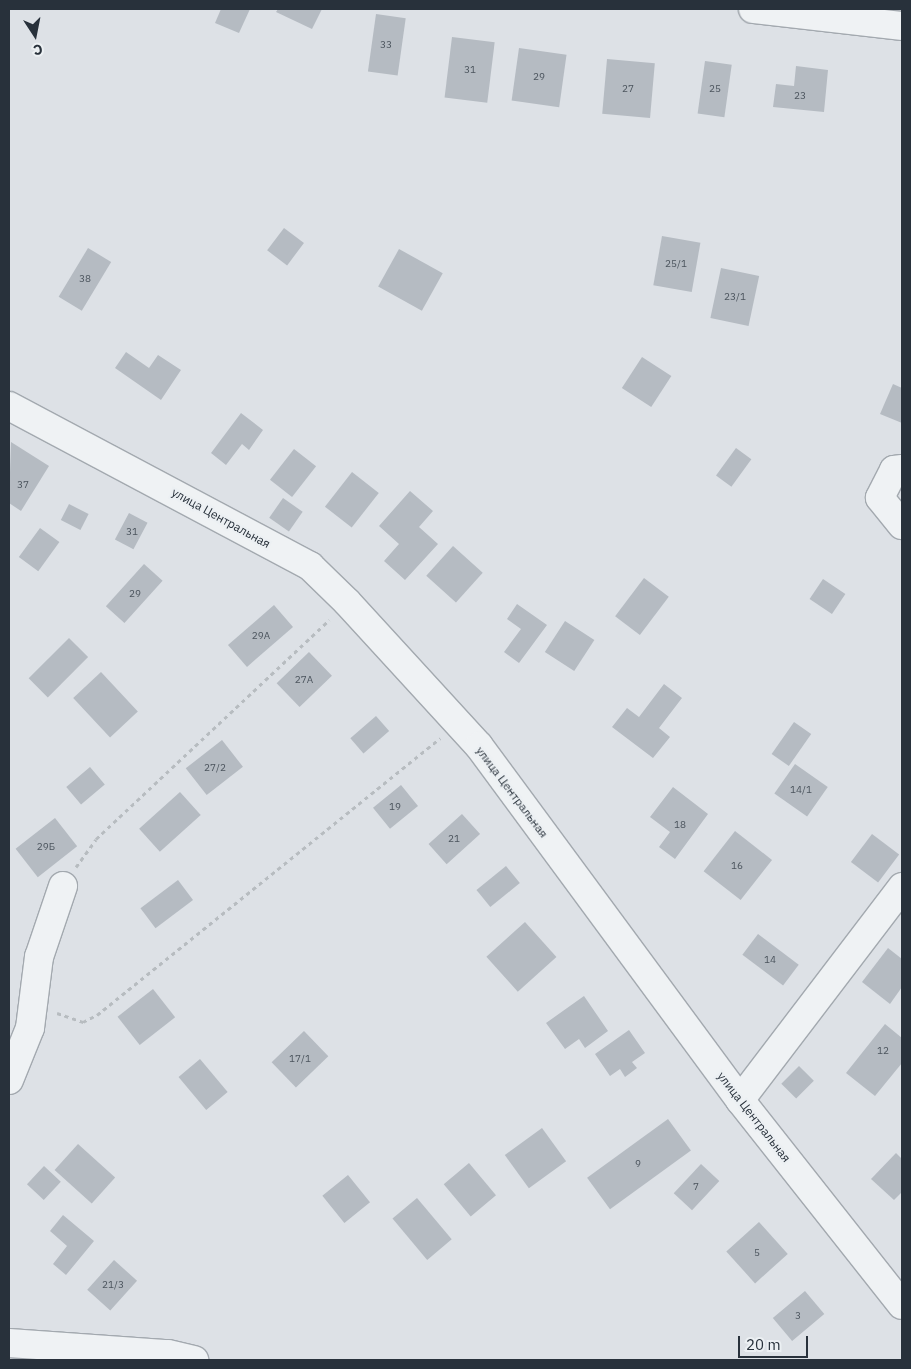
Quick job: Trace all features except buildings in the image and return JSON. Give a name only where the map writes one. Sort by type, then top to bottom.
[{"type":"street","points":[[753,9],[902,26]]},
{"type":"street","name":"улица Центральная","points":[[9,406],[310,566],[347,602],[455,719],[740,1100],[902,1305]]},
{"type":"street","points":[[902,470],[894,470],[880,498],[902,526]]},
{"type":"street","points":[[9,1080],[30,1028],[39,957],[63,886]]},
{"type":"street","points":[[740,1100],[902,887]]},
{"type":"street","points":[[10,1342],[168,1354],[194,1360]]},
{"type":"path","points":[[63,886],[96,838],[347,602]]},
{"type":"path","points":[[33,1005],[83,1022],[97,1015],[440,739],[455,719]]}]
